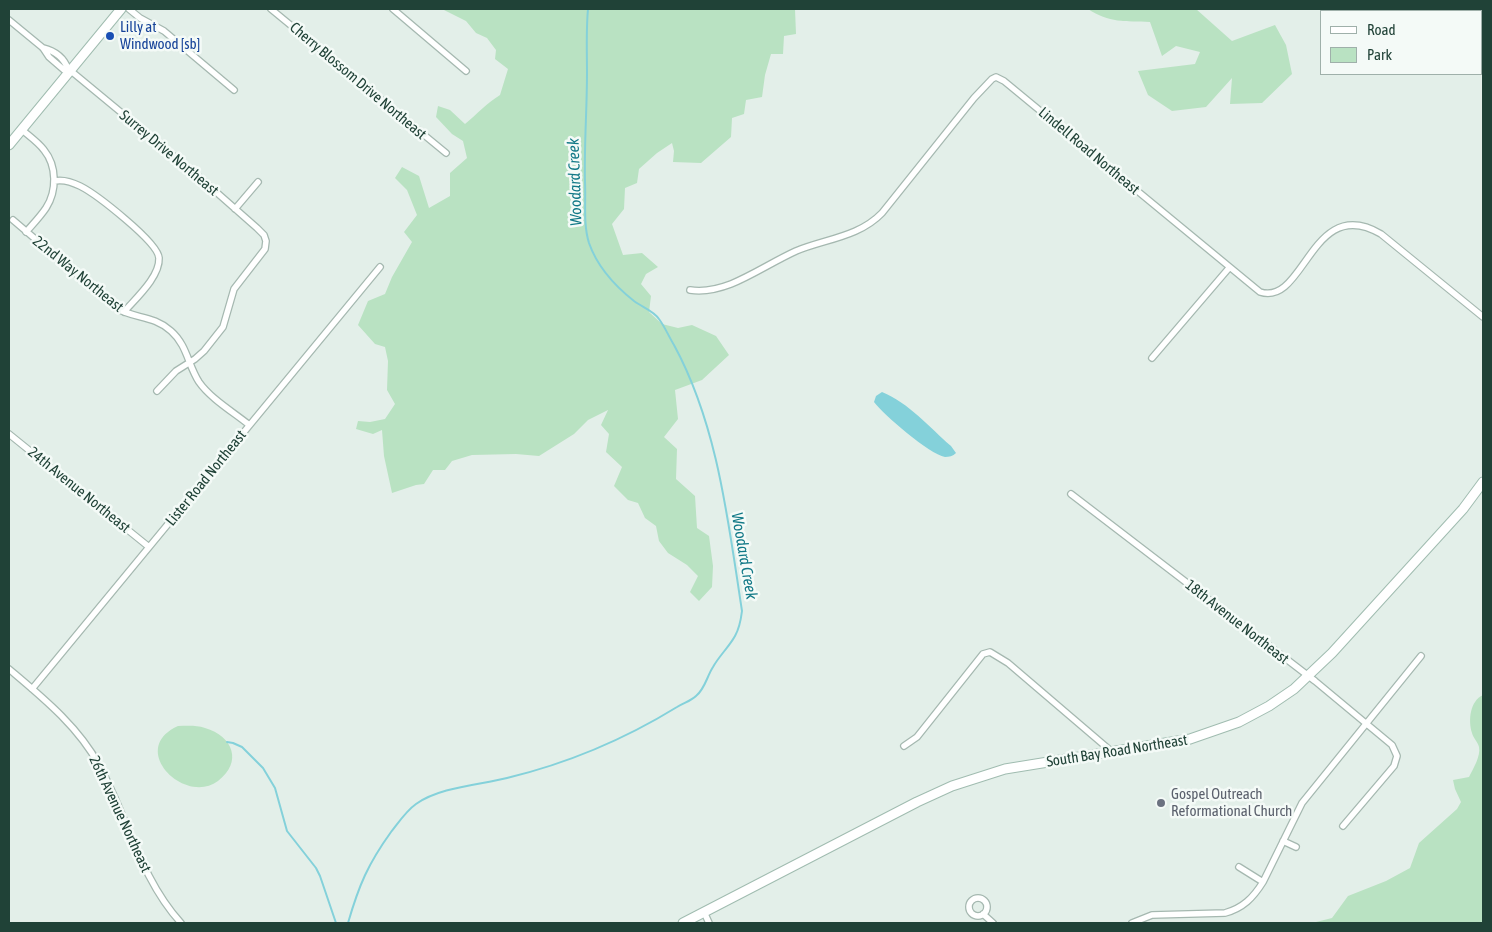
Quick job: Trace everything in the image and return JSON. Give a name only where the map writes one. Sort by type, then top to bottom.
[{"type":"street","points":[[9,145],[120,9]]},
{"type":"street","points":[[129,9],[140,18],[164,31],[234,90]]},
{"type":"street","name":"Cherry Blossom Drive Northeast","points":[[271,9],[446,153]]},
{"type":"street","points":[[393,9],[466,71]]},
{"type":"street","name":"Surrey Drive Northeast","points":[[9,20],[43,48],[52,51],[66,62],[69,70],[264,235],[266,241],[262,254],[234,289],[222,327],[204,351],[190,362]]},
{"type":"street","name":"Lindell Road Northeast","points":[[690,290],[706,291],[730,284],[795,252],[847,235],[865,226],[882,213],[974,98],[996,77],[1004,81],[1260,292],[1270,295],[1278,293],[1331,232],[1351,224],[1361,225],[1369,227],[1380,234],[1483,317]]},
{"type":"street","points":[[21,129],[43,148],[50,158],[54,181],[52,195],[47,207],[26,232]]},
{"type":"street","points":[[54,181],[71,182],[91,192],[146,237],[156,249],[159,257],[158,268],[154,276],[124,312]]},
{"type":"street","points":[[235,209],[258,182]]},
{"type":"street","name":"22nd Way Northeast","points":[[13,220],[109,302],[124,312],[162,323],[182,344],[193,372],[206,390],[248,424]]},
{"type":"street","name":"Lister Road Northeast","points":[[32,689],[248,424],[380,267]]},
{"type":"street","points":[[1152,358],[1230,268]]},
{"type":"street","points":[[157,391],[169,377],[190,362]]},
{"type":"street","name":"24th Avenue Northeast","points":[[9,434],[149,547]]},
{"type":"street","name":"South Bay Road Northeast","points":[[682,923],[916,802],[952,786],[1005,769],[1190,739],[1239,722],[1270,706],[1294,689],[1308,676],[1463,509],[1483,482]]},
{"type":"street","name":"18th Avenue Northeast","points":[[1071,494],[1308,676],[1392,745],[1397,760],[1390,772],[1343,826]]},
{"type":"street","points":[[904,746],[917,737],[983,654],[990,652],[1008,663],[1111,751]]},
{"type":"street","points":[[1132,923],[1152,915],[1217,913],[1233,910],[1241,907],[1252,898],[1263,882],[1302,803],[1421,656]]},
{"type":"street","name":"26th Avenue Northeast","points":[[9,669],[71,726],[93,755],[107,780],[151,881],[162,899],[181,923]]},
{"type":"street","points":[[1284,841],[1296,847]]},
{"type":"street","points":[[1239,867],[1263,882]]},
{"type":"street","points":[[704,912],[709,923]]},
{"type":"street","points":[[982,914],[993,923]]},
{"type":"green space","points":[[442,9],[795,9],[796,34],[784,36],[783,54],[771,54],[765,75],[762,97],[746,100],[744,114],[732,118],[731,137],[701,163],[673,162],[674,151],[672,143],[657,153],[639,169],[637,183],[625,188],[624,209],[612,224],[623,255],[642,253],[658,267],[646,274],[641,284],[651,296],[649,312],[662,324],[678,328],[692,325],[716,336],[729,355],[702,380],[675,390],[678,419],[664,437],[677,449],[676,479],[695,496],[697,528],[709,536],[713,566],[712,587],[699,601],[690,592],[698,576],[687,565],[668,553],[659,541],[656,526],[645,518],[638,503],[628,500],[614,486],[622,467],[606,452],[609,434],[601,425],[608,410],[588,420],[574,434],[539,456],[516,454],[472,455],[452,461],[445,470],[433,470],[424,484],[392,493],[384,456],[382,430],[373,434],[356,429],[358,421],[370,422],[385,419],[395,404],[387,390],[388,361],[385,347],[375,344],[358,325],[368,301],[385,294],[392,277],[412,242],[404,232],[417,215],[407,190],[395,178],[402,167],[419,176],[429,208],[450,196],[450,173],[467,158],[463,141],[452,134],[436,117],[438,106],[450,110],[465,124],[500,95],[508,69],[495,59],[496,50],[487,38],[476,33],[466,21]]},
{"type":"green space","points":[[1088,9],[1196,9],[1232,41],[1275,25],[1286,45],[1292,74],[1262,103],[1230,104],[1232,78],[1206,107],[1172,111],[1148,95],[1138,71],[1195,64],[1200,52],[1176,46],[1162,56],[1150,22],[1110,19]]},
{"type":"green space","points":[[1483,695],[1483,923],[1312,923],[1332,918],[1348,896],[1386,881],[1410,868],[1419,843],[1457,809],[1461,802],[1453,780],[1469,777],[1478,758],[1479,747],[1473,737],[1470,717],[1475,702]]},
{"type":"green space","points":[[178,726],[205,728],[215,732],[228,743],[232,758],[230,766],[226,774],[218,781],[205,787],[191,786],[177,781],[166,772],[160,760],[158,748],[164,736]]},
{"type":"water","points":[[882,392],[910,409],[951,446],[956,453],[945,457],[929,449],[907,433],[874,402],[876,396]]},
{"type":"waterway","name":"Woodard Creek","points":[[348,923],[360,886],[376,854],[391,832],[416,804],[448,790],[507,778],[551,766],[616,740],[657,719],[699,693],[715,663],[735,636],[740,624],[742,611],[726,509],[711,441],[689,376],[659,319],[627,295],[607,275],[592,251],[587,236],[585,221],[585,168],[588,9]]},
{"type":"waterway","points":[[227,742],[242,747],[263,768],[275,788],[287,831],[316,868],[320,876],[336,923]]},
{"type":"place","name":"Lilly at Windwood [sb]","points":[[110,36]]},
{"type":"place","name":"Gospel Outreach Reformational Church","points":[[1161,803]]}]
